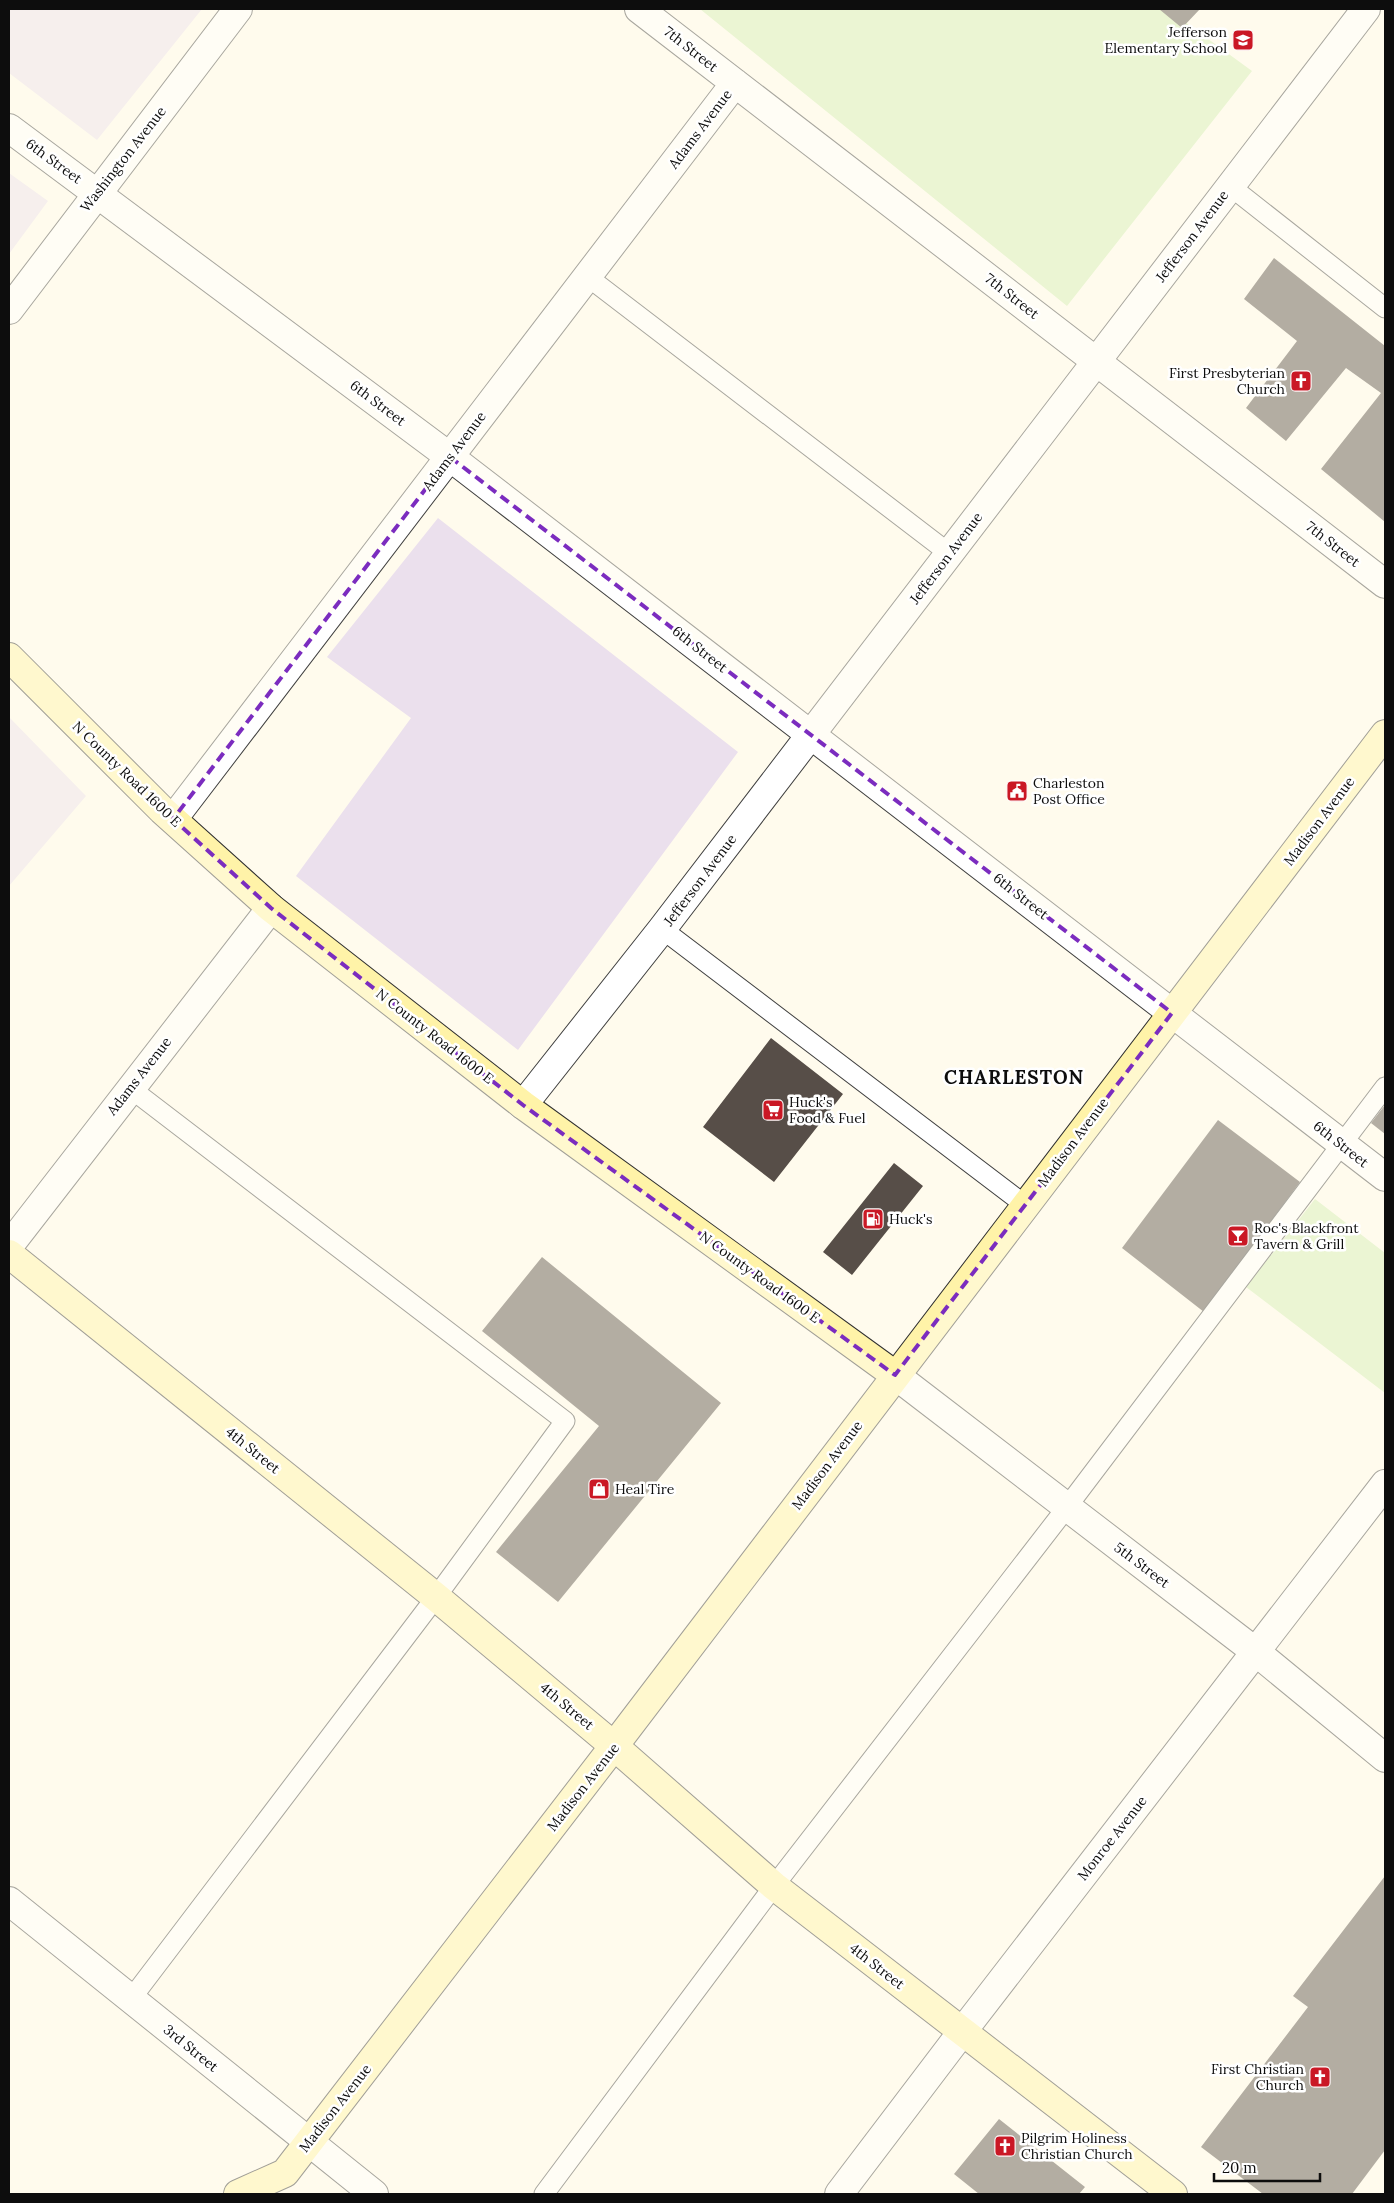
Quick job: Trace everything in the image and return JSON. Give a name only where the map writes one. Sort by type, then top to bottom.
[{"type":"street","name":"Washington Avenue","points":[[9,310],[238,9]]},
{"type":"street","name":"7th Street","points":[[639,9],[1385,584]]},
{"type":"street","name":"Jefferson Avenue","points":[[523,1105],[662,929],[1366,9]]},
{"type":"street","name":"Adams Avenue","points":[[173,819],[735,83]]},
{"type":"street","name":"6th Street","points":[[9,128],[450,457],[1385,1177]]},
{"type":"street","name":"N County Road 1600 E","points":[[9,657],[173,819],[271,908],[523,1105],[895,1375]]},
{"type":"street","name":"Madison Avenue","points":[[277,2184],[614,1746],[1385,734]]},
{"type":"street","name":"Adams Avenue","points":[[9,1246],[271,908]]},
{"type":"street","name":"4th Street","points":[[9,1254],[436,1597],[614,1746],[774,1886],[1173,2194]]},
{"type":"street","name":"5th Street","points":[[895,1375],[1256,1652],[1385,1758]]},
{"type":"street","name":"Monroe Avenue","points":[[840,2194],[962,2032],[1385,1484]]},
{"type":"street","name":"3rd Street","points":[[9,1901],[374,2194]]},
{"type":"street","points":[[238,2194],[277,2184]]},
{"type":"lane","points":[[1230,186],[1385,308]]},
{"type":"lane","points":[[588,277],[950,554]]},
{"type":"lane","points":[[662,929],[1025,1205]]},
{"type":"lane","points":[[544,2194],[774,1886],[1067,1507],[1385,1087]]},
{"type":"lane","points":[[130,1088],[565,1421],[436,1597],[131,1999]]},
{"type":"highlighted area","points":[[450,457],[1172,1013],[895,1375],[523,1105],[271,908],[173,819]]},
{"type":"shaded area","points":[[9,9],[202,9],[97,140],[9,73]]},
{"type":"shaded area","points":[[9,173],[48,201],[9,254]]},
{"type":"shaded area","points":[[438,518],[738,752],[518,1050],[296,876],[411,718],[327,657]]},
{"type":"shaded area","points":[[9,717],[86,796],[9,886]]},
{"type":"green space","points":[[700,9],[1167,9],[1252,71],[1067,306]]},
{"type":"green space","points":[[1315,1199],[1385,1253],[1385,1393],[1246,1287]]},
{"type":"building","points":[[1159,9],[1200,9],[1182,28]]},
{"type":"building","name":"First Presbyterian Church","points":[[1274,258],[1385,346],[1385,522],[1321,469],[1381,393],[1346,368],[1286,441],[1246,408],[1297,341],[1244,299]]},
{"type":"building","name":"Huck's Food & Fuel","points":[[771,1038],[843,1094],[774,1182],[703,1127]]},
{"type":"building","points":[[1385,1105],[1385,1134],[1371,1123]]},
{"type":"building","points":[[1218,1120],[1300,1182],[1204,1312],[1122,1248]]},
{"type":"building","name":"Huck's","points":[[894,1163],[923,1186],[852,1275],[823,1252]]},
{"type":"building","name":"Heal Tire","points":[[542,1257],[721,1403],[558,1602],[496,1552],[599,1426],[482,1331]]},
{"type":"building","name":"First Christian Church","points":[[1385,1876],[1385,2150],[1352,2194],[1263,2194],[1201,2147],[1308,2007],[1293,1996]]},
{"type":"building","name":"Pilgrim Holiness Christian Church","points":[[999,2119],[1085,2187],[1079,2194],[979,2194],[954,2174]]},
{"type":"place","name":"Jefferson Elementary School","points":[[1243,40]]},
{"type":"place","name":"First Presbyterian Church","points":[[1301,381]]},
{"type":"place","name":"Charleston Post Office","points":[[1017,791]]},
{"type":"place","name":"Huck's Food & Fuel","points":[[773,1110]]},
{"type":"place","name":"Huck's","points":[[873,1219]]},
{"type":"place","name":"Roc's Blackfront Tavern & Grill","points":[[1238,1236]]},
{"type":"place","name":"Heal Tire","points":[[599,1489]]},
{"type":"place","name":"First Christian Church","points":[[1320,2077]]},
{"type":"place","name":"Pilgrim Holiness Christian Church","points":[[1005,2146]]},
{"type":"district","name":"CHARLESTON","points":[[1014,1077]]}]
